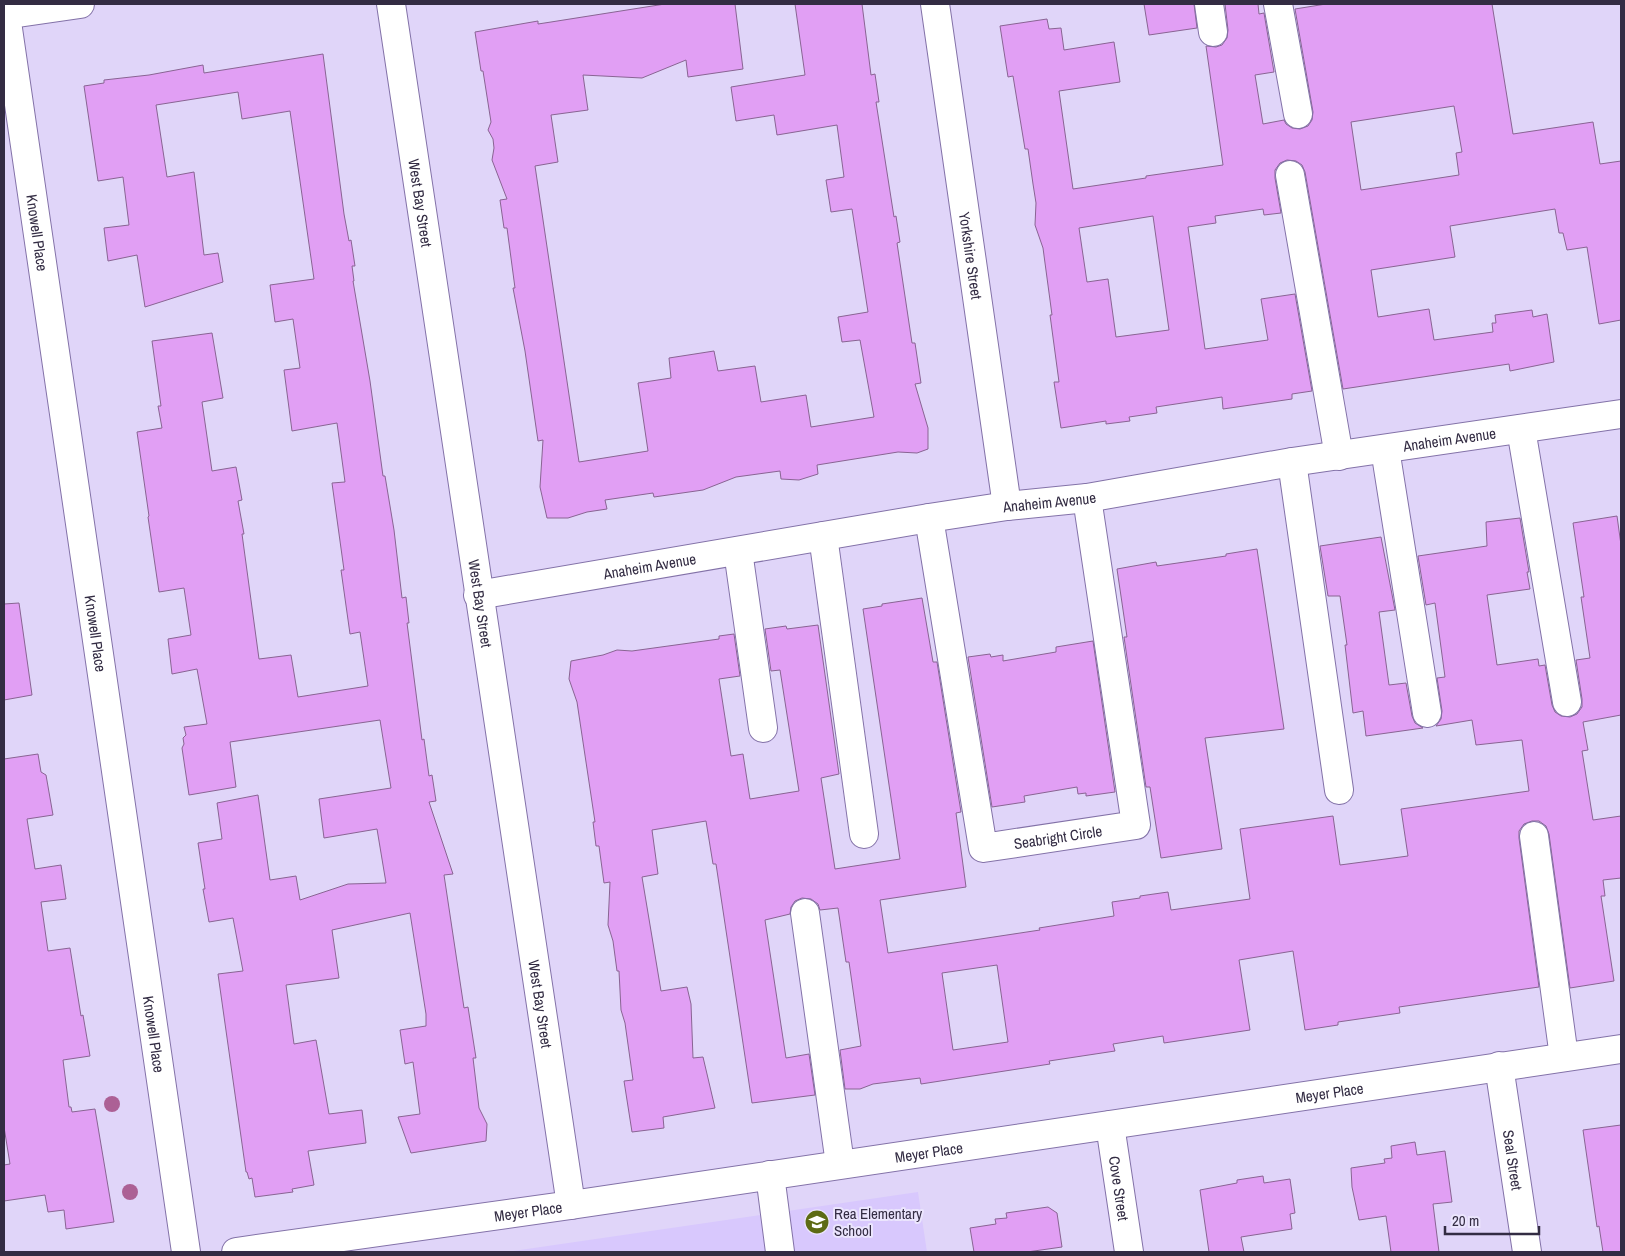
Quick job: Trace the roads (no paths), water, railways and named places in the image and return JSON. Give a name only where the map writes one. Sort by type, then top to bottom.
[{"type":"street","points":[[5,15],[80,4]]},
{"type":"street","name":"West Bay Street","points":[[391,4],[478,595],[571,1204]]},
{"type":"street","name":"Yorkshire Street","points":[[936,4],[1007,506]]},
{"type":"street","points":[[1209,4],[1213,32]]},
{"type":"street","points":[[1278,4],[1298,114]]},
{"type":"street","name":"Knowell Place","points":[[5,15],[186,1252]]},
{"type":"street","points":[[1290,175],[1339,456]]},
{"type":"street","name":"Anaheim Avenue","points":[[478,595],[929,518],[1007,506],[1087,498],[1292,462],[1621,414]]},
{"type":"street","points":[[1521,429],[1567,702]]},
{"type":"street","points":[[1385,449],[1427,713]]},
{"type":"street","points":[[1292,462],[1340,790]]},
{"type":"street","name":"Seabright Circle","points":[[929,518],[983,848],[1136,825],[1087,498]]},
{"type":"street","points":[[823,536],[864,834]]},
{"type":"street","points":[[738,551],[763,728]]},
{"type":"street","points":[[1534,836],[1564,1057]]},
{"type":"street","points":[[804,913],[840,1164]]},
{"type":"street","name":"Meyer Place","points":[[236,1252],[1621,1049]]},
{"type":"street","name":"Seal Street","points":[[1500,1066],[1527,1252]]},
{"type":"street","name":"Cove Street","points":[[1110,1125],[1129,1252]]},
{"type":"street","points":[[770,1175],[780,1252]]},
{"type":"place","name":"Rea Elementary School","points":[[817,1222]]}]
